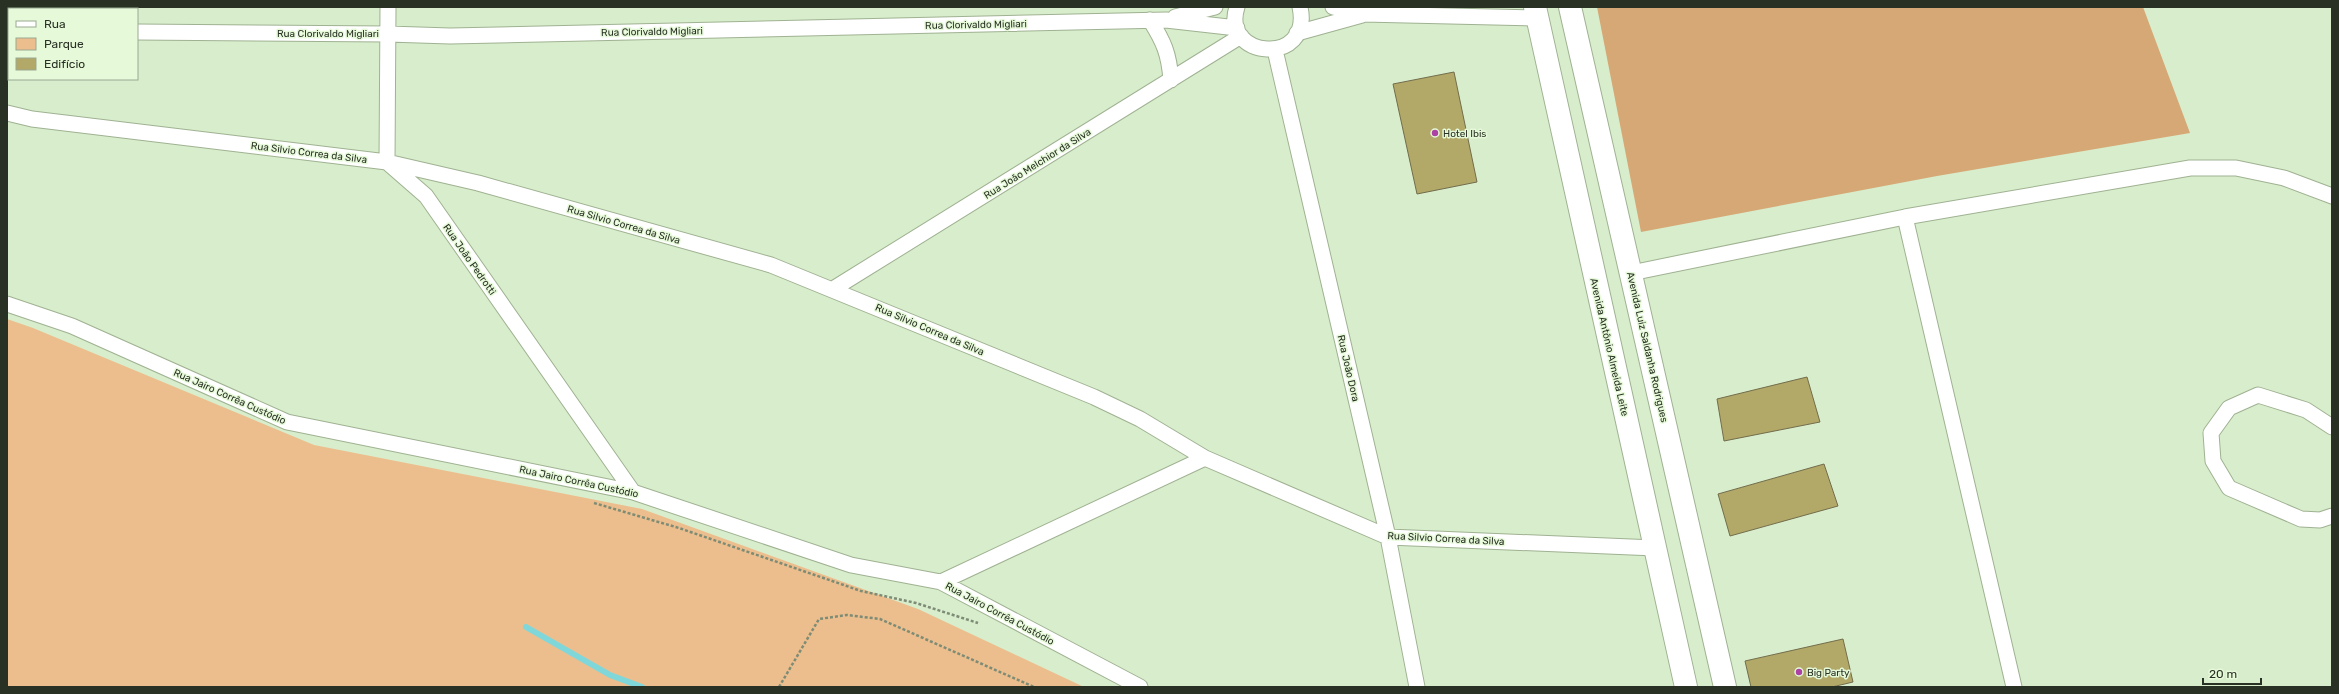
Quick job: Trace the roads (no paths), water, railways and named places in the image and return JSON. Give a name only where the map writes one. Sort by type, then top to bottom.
[{"type":"main road","name":"Avenida Luiz Saldanha Rodrigues","points":[[1570,7],[1725,687]]},
{"type":"main road","name":"Avenida Antônio Almeida Leite","points":[[1536,12],[1686,687]]},
{"type":"street","points":[[387,162],[388,7]]},
{"type":"street","name":"Rua Clorivaldo Migliari","points":[[1166,20],[1215,7]]},
{"type":"street","points":[[1237,7],[1235,19],[1239,32],[1256,48],[1275,50],[1284,46],[1297,33],[1363,14]]},
{"type":"street","points":[[1297,33],[1301,15],[1300,7]]},
{"type":"street","points":[[1333,7],[1363,14],[1536,12]]},
{"type":"street","points":[[1150,20],[1163,41],[1169,55],[1171,80]]},
{"type":"street","name":"Rua Clorivaldo Migliari","points":[[138,32],[458,36],[1150,20],[1166,20],[1239,32]]},
{"type":"street","name":"Rua João Melchior da Silva","points":[[833,289],[1171,80],[1239,32]]},
{"type":"street","name":"Rua João Dora","points":[[1275,50],[1388,537],[1417,687]]},
{"type":"street","name":"Rua Silvio Correa da Silva","points":[[7,113],[32,119],[387,162],[478,183],[771,264],[1094,397],[1140,419],[1205,458],[1388,537],[1655,548]]},
{"type":"street","name":"Rua João Pedrotti","points":[[387,162],[426,196],[633,492]]},
{"type":"street","points":[[1631,273],[1905,217],[2190,168],[2236,168],[2284,178],[2332,196]]},
{"type":"street","points":[[1905,217],[2014,687]]},
{"type":"street","name":"Rua Jairo Corrêa Custódio","points":[[7,304],[72,326],[287,422],[633,492],[851,565],[941,582],[1140,687]]},
{"type":"street","points":[[2332,428],[2306,410],[2258,395],[2229,408],[2211,433],[2213,461],[2229,488],[2301,519],[2320,520],[2332,516]]},
{"type":"street","points":[[941,582],[1205,458]]},
{"type":"waterway","points":[[526,627],[610,675],[642,687]]},
{"type":"place","name":"Hotel Ibis","points":[[1435,133]]},
{"type":"place","name":"Big Party","points":[[1799,672]]}]
